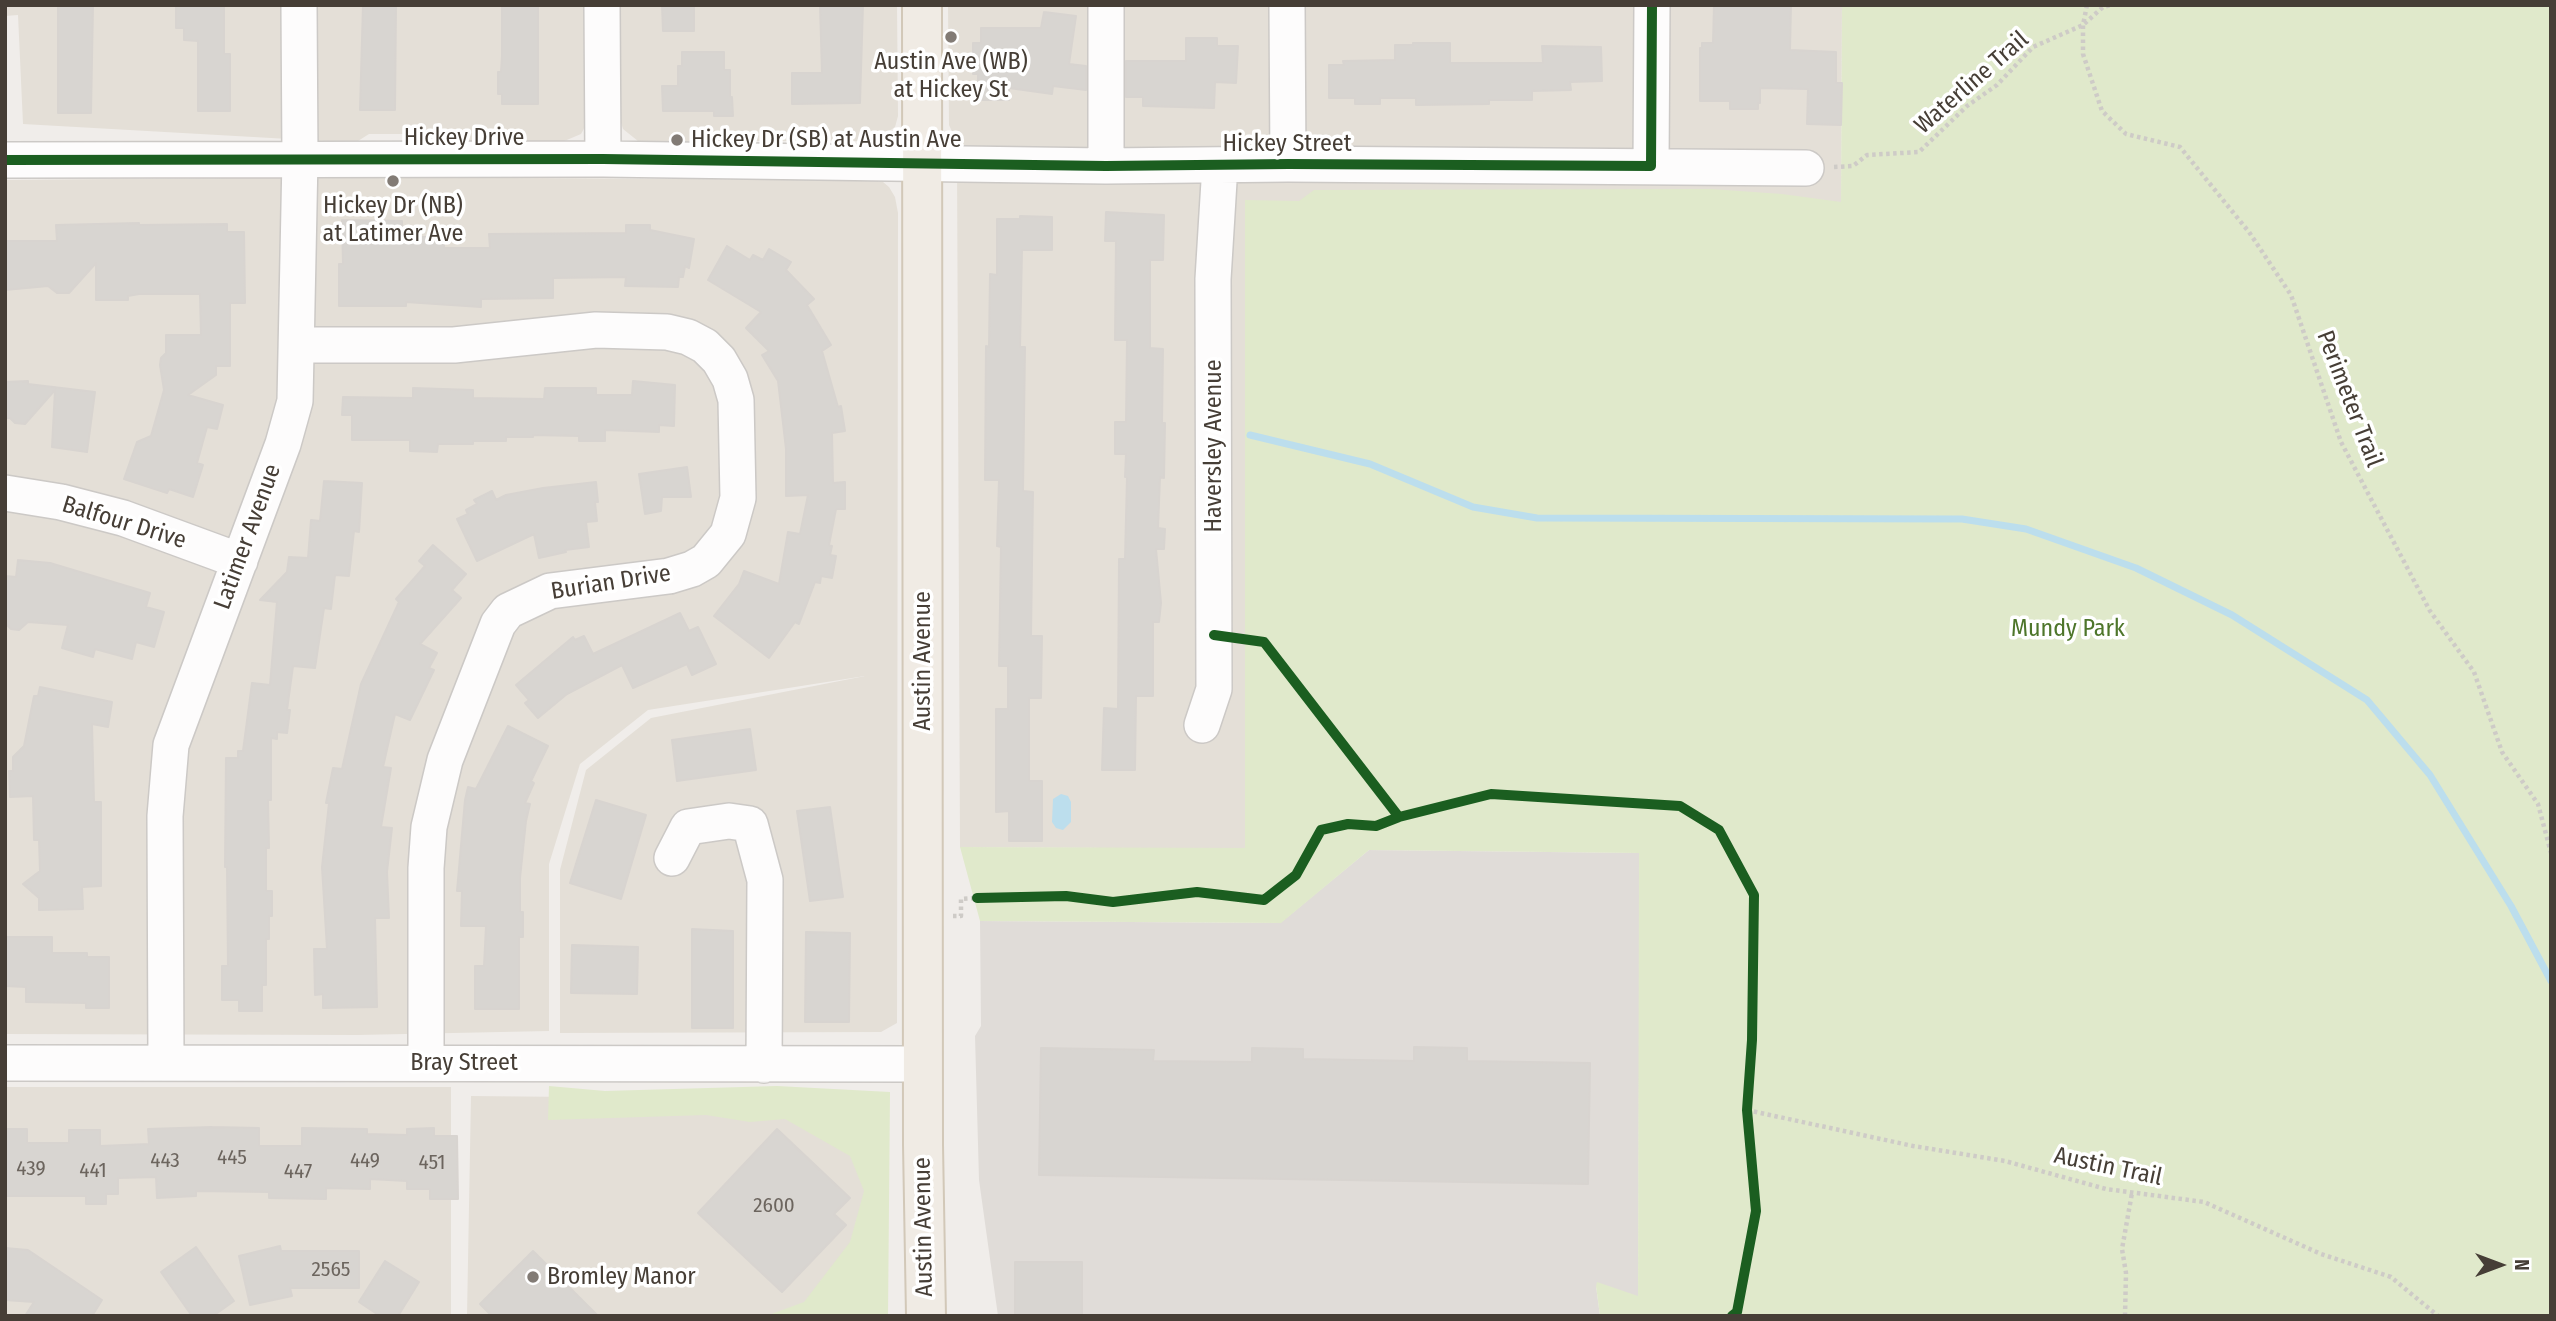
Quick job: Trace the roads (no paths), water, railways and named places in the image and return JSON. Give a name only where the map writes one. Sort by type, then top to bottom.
[{"type":"main road","name":"Austin Avenue","points":[[922,5],[923,1064],[926,1316]]},
{"type":"street","name":"Latimer Avenue","points":[[166,1062],[166,816],[171,745],[290,423],[295,401],[300,158],[299,5]]},
{"type":"street","points":[[602,5],[603,159]]},
{"type":"street","points":[[1106,5],[1106,166]]},
{"type":"street","points":[[1287,5],[1288,164]]},
{"type":"street","points":[[1651,5],[1651,166]]},
{"type":"street","name":"Hickey Drive","points":[[5,160],[300,158],[923,162]]},
{"type":"street","name":"Hickey Street","points":[[923,162],[1106,166],[1288,164],[1806,168]]},
{"type":"street","name":"Haversley Avenue","points":[[1202,725],[1214,689],[1213,279],[1220,165]]},
{"type":"street","name":"Burian Drive","points":[[297,345],[454,345],[584,331],[637,329],[667,332],[688,337],[705,346],[719,360],[730,379],[736,400],[738,498],[727,534],[706,561],[692,569],[669,576],[550,591],[508,611],[498,624],[444,760],[429,827],[426,881],[426,1063]]},
{"type":"street","name":"Balfour Drive","points":[[5,493],[61,502],[123,518],[240,561]]},
{"type":"street","points":[[672,858],[688,827],[729,821],[750,824],[765,880],[764,1065]]},
{"type":"street","name":"Bray Street","points":[[5,1063],[923,1064]]},
{"type":"water","points":[[1061,794],[1068,796],[1071,802],[1071,822],[1063,830],[1056,828],[1052,822],[1053,799]]},
{"type":"waterway","points":[[1250,435],[1370,464],[1473,507],[1537,518],[1962,519],[2026,529],[2136,568],[2232,615],[2367,700],[2430,775],[2511,906],[2551,981]]},
{"type":"place","name":"Austin Ave (WB) at Hickey St","points":[[951,37]]},
{"type":"place","name":"Hickey Dr (SB) at Austin Ave","points":[[677,140]]},
{"type":"place","name":"Hickey Dr (NB) at Latimer Ave","points":[[393,181]]},
{"type":"place","name":"Bromley Manor","points":[[533,1277]]},
{"type":"park label","name":"Mundy Park","points":[[2068,629]]}]
